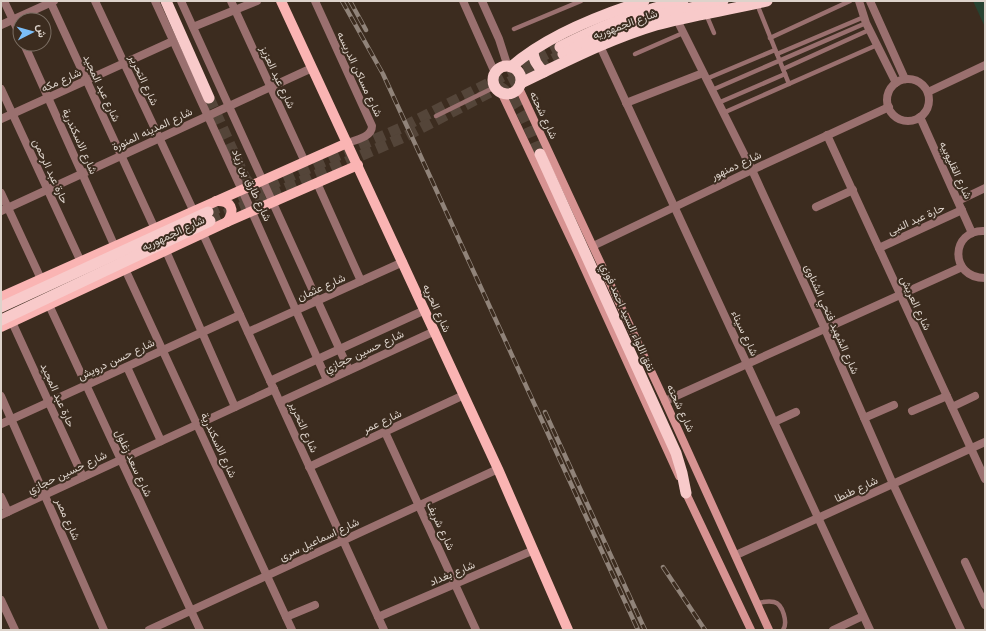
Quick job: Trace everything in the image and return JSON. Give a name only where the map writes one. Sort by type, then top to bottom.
[{"type":"highway","points":[[166,1],[209,98]]},
{"type":"highway","name":"شارع الجمهوريه","points":[[510,67],[566,31],[611,12],[644,1]]},
{"type":"highway","points":[[683,1],[633,14],[614,21],[594,30],[561,51],[635,23],[674,12],[723,1]]},
{"type":"highway","name":"شارع الجمهوريه","points":[[520,86],[544,72],[600,46],[638,31],[677,20],[762,2]]},
{"type":"highway","points":[[533,51],[533,56],[536,63],[544,72]]},
{"type":"highway","points":[[510,67],[519,73],[520,86],[512,94],[499,90],[493,80],[495,73],[501,68],[510,67]]},
{"type":"highway","name":"نفق اللواء السيد احمد فوزي","points":[[540,154],[676,453],[682,472],[686,493]]},
{"type":"highway","name":"شارع الجمهوريه","points":[[1,299],[209,216],[1,320]]},
{"type":"main road","name":"شارع الحريه","points":[[281,1],[498,469],[534,550],[565,629]]},
{"type":"main road","name":"شارع شحته","points":[[520,86],[526,123],[577,252],[686,493],[751,630]]},
{"type":"main road","name":"شارع شحته","points":[[499,90],[526,123],[593,246],[736,555],[769,630]]},
{"type":"main road","name":"شارع الجمهوريه","points":[[1,299],[41,279],[347,143]]},
{"type":"main road","name":"شارع الجمهوريه","points":[[1,327],[228,222],[358,165]]},
{"type":"main road","points":[[216,201],[223,201],[229,204],[232,210],[231,217],[228,222]]},
{"type":"street","points":[[4,1],[12,18]]},
{"type":"street","name":"شارع التحرير","points":[[96,1],[194,212]]},
{"type":"street","name":"شارع طارق بن زياد","points":[[154,1],[242,190],[327,380]]},
{"type":"street","name":"شارع طارق بن زياد","points":[[181,1],[350,370]]},
{"type":"street","name":"شارع عبد العزيز","points":[[231,1],[305,162]]},
{"type":"street","points":[[193,27],[257,1]]},
{"type":"street","name":"شارع مساكن الدريسه","points":[[315,1],[373,129],[370,134],[347,143]]},
{"type":"street","points":[[463,1],[495,73]]},
{"type":"street","points":[[482,1],[510,67]]},
{"type":"street","points":[[859,1],[866,23],[896,83]]},
{"type":"street","points":[[870,1],[905,79]]},
{"type":"street","points":[[30,12],[51,2]]},
{"type":"street","name":"شارع عبد المجيد","points":[[51,2],[155,229]]},
{"type":"street","points":[[1,25],[12,20]]},
{"type":"street","name":"شارع الشهيد فتحي الشناوى","points":[[677,20],[752,170],[825,329],[893,484],[961,630]]},
{"type":"street","name":"شارع مكه","points":[[1,119],[173,41]]},
{"type":"street","name":"شارع سيناء","points":[[600,46],[870,630]]},
{"type":"street","name":"شارع الاسكندرية","points":[[28,52],[115,247]]},
{"type":"street","points":[[928,92],[985,65]]},
{"type":"street","name":"شارع المدينه المنورة","points":[[4,209],[312,68]]},
{"type":"street","points":[[626,102],[705,76]]},
{"type":"street","points":[[905,79],[916,80],[925,87],[928,92],[929,103],[927,109],[920,118],[910,121],[899,119],[891,112],[889,107],[888,97],[892,87],[896,83],[905,79]]},
{"type":"street","name":"حارة عبد الرحمن","points":[[1,89],[81,262]]},
{"type":"street","name":"شارع دمنهور","points":[[593,246],[752,170],[889,107]]},
{"type":"street","name":"شارع القليوبيه","points":[[920,118],[972,233]]},
{"type":"street","name":"شارع العريش","points":[[828,135],[985,479]]},
{"type":"street","points":[[317,183],[361,281]]},
{"type":"street","points":[[958,201],[985,188]]},
{"type":"street","points":[[816,207],[852,190]]},
{"type":"street","points":[[1,193],[4,209],[41,279]]},
{"type":"street","name":"حارة عبد النبى","points":[[879,248],[962,210]]},
{"type":"street","points":[[985,231],[972,233],[963,240],[958,250],[959,262],[966,272],[972,276],[985,278]]},
{"type":"street","name":"شارع التحرير","points":[[203,234],[384,630]]},
{"type":"street","points":[[166,251],[235,407]]},
{"type":"street","name":"شارع عثمان","points":[[248,332],[403,262]]},
{"type":"street","points":[[665,401],[962,267]]},
{"type":"street","name":"شارع الاسكندرية","points":[[126,270],[292,630]]},
{"type":"street","name":"شارع سعد زغلول","points":[[49,305],[200,630]]},
{"type":"street","name":"شارع حسين حجازي","points":[[270,381],[425,310]]},
{"type":"street","name":"شارع حسن درويش","points":[[1,424],[240,315]]},
{"type":"street","name":"حارة عبد المجيد","points":[[12,322],[83,477]]},
{"type":"street","name":"شارع حسين حجازي","points":[[280,402],[435,331]]},
{"type":"street","points":[[127,367],[161,441]]},
{"type":"street","name":"شارع حسين حجازي","points":[[4,513],[274,389]]},
{"type":"street","name":"شارع عمر","points":[[309,467],[464,395]]},
{"type":"street","name":"شارع مصر","points":[[1,396],[104,630]]},
{"type":"street","points":[[912,411],[947,396]]},
{"type":"street","points":[[952,407],[975,396]]},
{"type":"street","points":[[864,418],[894,404]]},
{"type":"street","points":[[774,422],[796,412]]},
{"type":"street","name":"شارع شريف","points":[[385,432],[476,630]]},
{"type":"street","name":"شارع طنطا","points":[[736,555],[985,442]]},
{"type":"street","name":"شارع اسماعيل سرى","points":[[149,630],[498,469]]},
{"type":"street","points":[[1,497],[4,513]]},
{"type":"street","name":"شارع بغداد","points":[[378,617],[534,550]]},
{"type":"street","points":[[965,562],[985,605]]},
{"type":"street","points":[[1,600],[15,630]]},
{"type":"street","points":[[286,617],[315,605]]},
{"type":"street","points":[[833,630],[863,616]]},
{"type":"lane","points":[[514,29],[581,1]]},
{"type":"lane","points":[[770,38],[850,1]]},
{"type":"lane","points":[[762,2],[770,38],[789,84]]},
{"type":"lane","points":[[706,14],[714,33]]},
{"type":"lane","points":[[705,76],[866,23]]},
{"type":"lane","points":[[712,90],[866,23]]},
{"type":"lane","points":[[718,103],[784,72],[866,23]]},
{"type":"lane","points":[[636,54],[683,33]]},
{"type":"lane","points":[[723,113],[877,45]]},
{"type":"lane","points":[[436,116],[499,90]]},
{"type":"lane","points":[[757,603],[773,602],[779,605],[786,624],[783,630]]},
{"type":"green space","points":[[973,1],[985,1],[985,27]]},
{"type":"tunnel","points":[[208,212],[401,128],[560,47]]},
{"type":"tunnel","points":[[210,221],[404,137],[563,54]]},
{"type":"tunnel","points":[[500,87],[507,92],[519,108],[529,127],[540,154]]},
{"type":"tunnel","points":[[209,98],[245,178],[255,191]]},
{"type":"railway","points":[[342,1],[383,74],[638,630]]},
{"type":"railway","points":[[350,1],[366,30]]},
{"type":"railway","points":[[545,412],[645,630]]},
{"type":"railway","points":[[663,567],[705,630]]}]
